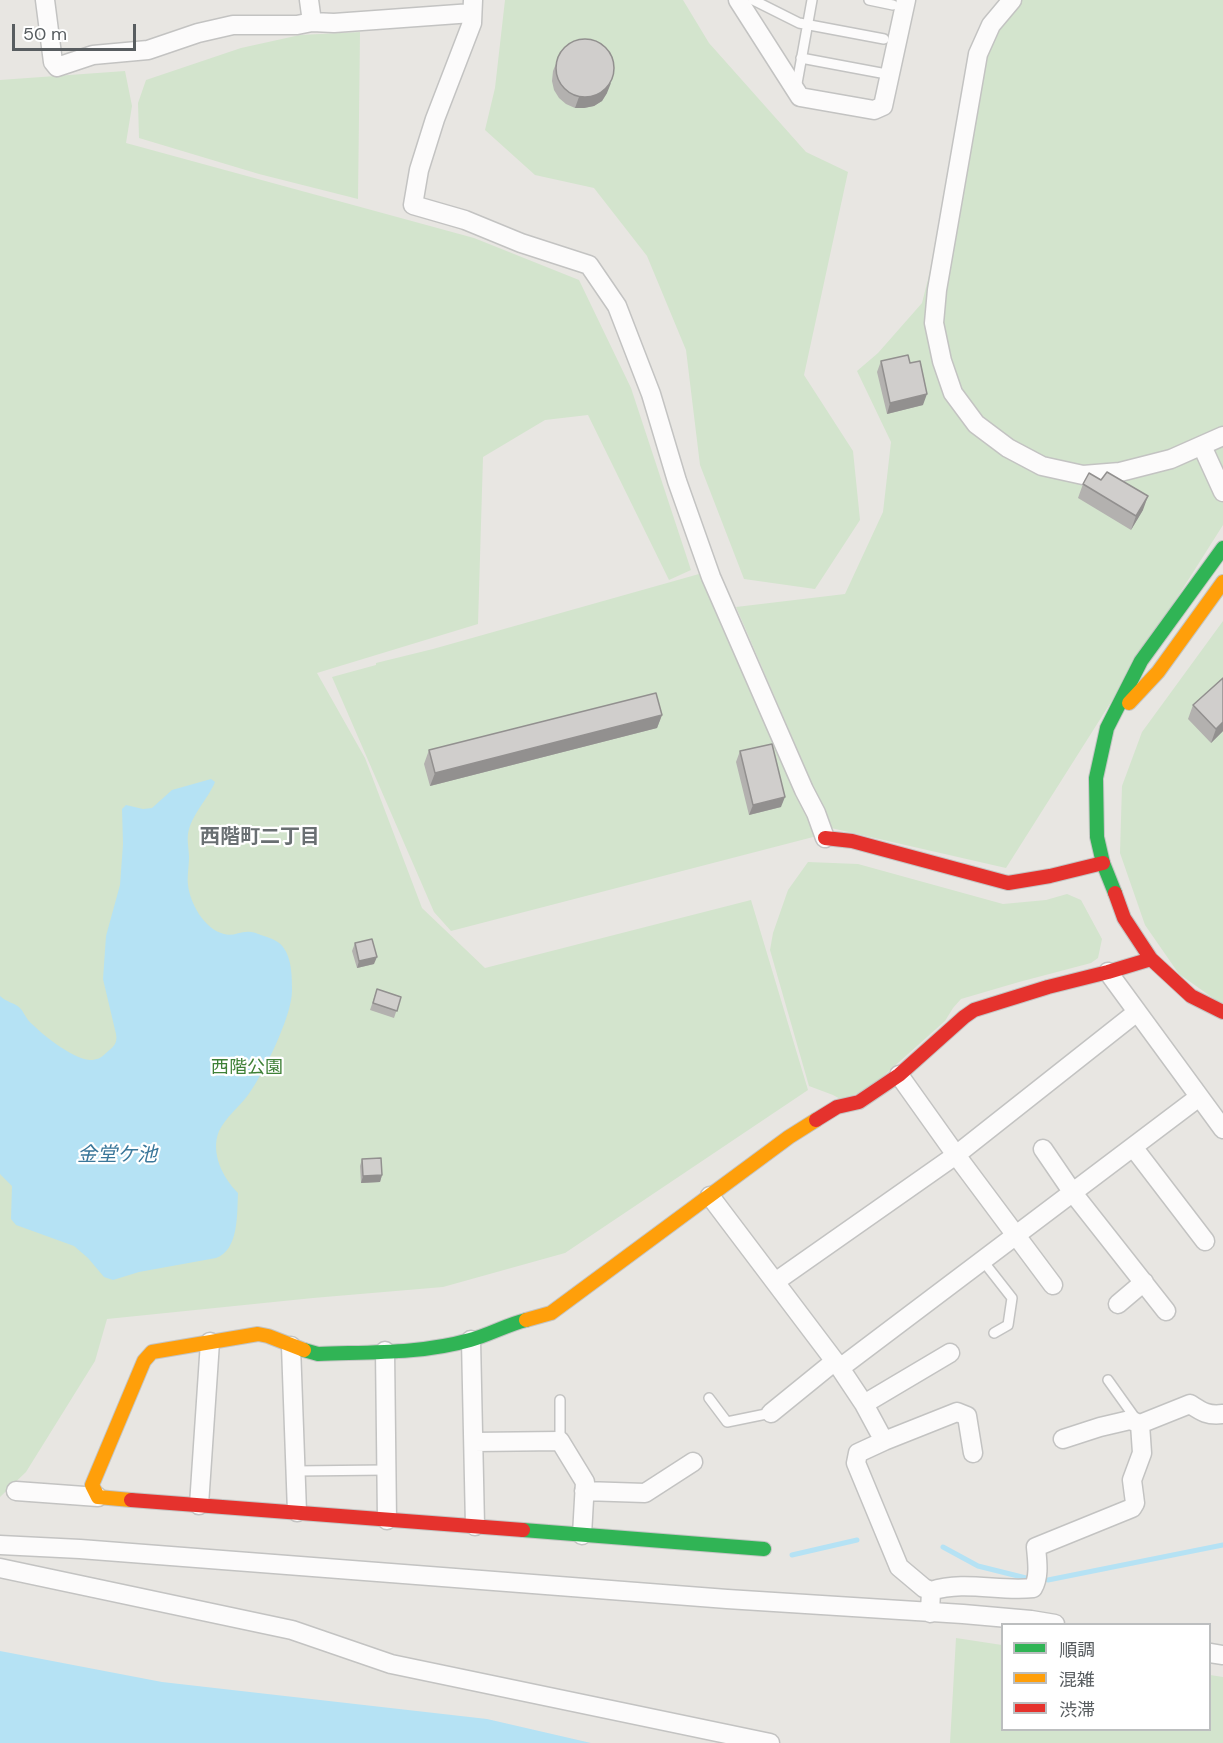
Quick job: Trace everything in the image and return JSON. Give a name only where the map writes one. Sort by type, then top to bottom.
[{"type":"street","points":[[45,0],[53,62],[57,67],[93,55],[148,50],[198,33],[234,25],[334,23],[397,9],[472,6],[472,23],[435,119],[419,170],[413,206],[465,220],[521,243],[589,265],[617,306],[651,394],[677,481],[711,578],[825,838],[852,841],[1008,884],[1103,863]]},
{"type":"street","points":[[309,0],[312,22]]},
{"type":"street","points":[[738,0],[800,97],[874,110],[883,106],[899,2]]},
{"type":"street","points":[[1012,0],[991,25],[978,54],[937,290],[934,323],[942,361],[953,393],[976,424],[1008,448],[1042,466],[1083,475],[1120,472],[1171,459],[1223,436]]},
{"type":"street","points":[[1202,446],[1223,492]]},
{"type":"street","points":[[1223,548],[1141,661],[1107,728],[1096,778],[1097,837],[1103,863],[1124,918],[1151,959],[1191,996],[1223,1012]]},
{"type":"street","points":[[1107,728],[1158,672],[1223,582]]},
{"type":"street","points":[[98,1497],[92,1485],[144,1361],[152,1352],[258,1334],[318,1354],[439,1347],[471,1340],[513,1323],[551,1313],[789,1137],[837,1107],[859,1102],[899,1075],[974,1010],[1151,959]]},
{"type":"street","points":[[1108,972],[1223,1129]]},
{"type":"street","points":[[775,1282],[956,1155],[1137,1012]]},
{"type":"street","points":[[899,1075],[1053,1285]]},
{"type":"street","points":[[771,1413],[983,1261],[1199,1097]]},
{"type":"street","points":[[1133,1147],[1205,1241]]},
{"type":"street","points":[[1043,1149],[1073,1193],[1166,1311]]},
{"type":"street","points":[[710,1196],[838,1365],[864,1404],[884,1441]]},
{"type":"street","points":[[1118,1304],[1144,1282]]},
{"type":"street","points":[[471,1340],[476,1526]]},
{"type":"street","points":[[199,1504],[210,1342]]},
{"type":"street","points":[[291,1346],[297,1512]]},
{"type":"street","points":[[385,1351],[387,1520]]},
{"type":"street","points":[[864,1404],[950,1353]]},
{"type":"street","points":[[1063,1438],[1130,1420],[1140,1424],[1191,1404],[1212,1416],[1223,1414]]},
{"type":"street","points":[[974,1453],[967,1416],[957,1412],[858,1453],[856,1463],[899,1567],[931,1591],[965,1586],[1023,1589],[1033,1587],[1036,1584],[1038,1568],[1036,1547],[1132,1508],[1135,1503],[1132,1480],[1142,1453],[1140,1424]]},
{"type":"street","points":[[474,1442],[560,1441],[585,1482],[582,1534]]},
{"type":"street","points":[[584,1491],[645,1493],[693,1462]]},
{"type":"street","points":[[16,1491],[764,1549]]},
{"type":"street","points":[[0,1545],[80,1549],[1049,1623]]},
{"type":"street","points":[[0,1568],[292,1630],[391,1664],[770,1743]]},
{"type":"street","points":[[930,1613],[931,1591]]},
{"type":"lane","points":[[753,0],[799,23],[884,39]]},
{"type":"lane","points":[[795,90],[812,0]]},
{"type":"lane","points":[[869,0],[899,2]]},
{"type":"lane","points":[[801,58],[881,73]]},
{"type":"lane","points":[[983,1261],[1012,1298],[1008,1325],[994,1333]]},
{"type":"lane","points":[[1108,1380],[1140,1424]]},
{"type":"lane","points":[[709,1398],[727,1422],[771,1413]]},
{"type":"lane","points":[[560,1400],[560,1441]]},
{"type":"lane","points":[[295,1471],[387,1470]]},
{"type":"green space","points":[[505,0],[683,0],[709,43],[806,152],[848,172],[804,375],[853,451],[860,520],[815,589],[744,579],[700,465],[686,350],[647,256],[594,188],[535,175],[485,130],[495,88]]},
{"type":"green space","points":[[1021,0],[1223,0],[1223,525],[1006,868],[831,828],[736,607],[845,594],[883,512],[891,442],[857,371],[878,353],[922,303],[985,54],[996,28]]},
{"type":"green space","points":[[360,32],[358,199],[259,174],[139,138],[138,103],[146,80],[241,48],[300,35]]},
{"type":"green space","name":"西階公園","points":[[125,71],[132,106],[126,143],[474,238],[579,280],[631,388],[691,570],[669,580],[588,415],[545,420],[483,457],[478,624],[317,673],[365,758],[422,908],[485,968],[751,900],[808,1090],[565,1253],[443,1287],[107,1319],[95,1361],[26,1472],[0,1497],[0,80]]},
{"type":"green space","points":[[699,574],[817,836],[451,931],[434,912],[332,677]]},
{"type":"green space","points":[[1223,621],[1223,1005],[1179,974],[1145,925],[1120,853],[1122,786],[1142,732]]},
{"type":"green space","points":[[808,862],[858,864],[1003,904],[1046,900],[1067,894],[1081,900],[1102,939],[1098,958],[1091,963],[961,999],[945,1021],[870,1088],[842,1100],[809,1086],[770,950],[773,933],[788,890]]},
{"type":"green space","points":[[956,1638],[1001,1645],[1001,1731],[1211,1731],[1211,1675],[1223,1677],[1223,1743],[950,1743]]},
{"type":"water","name":"金堂ケ池","points":[[211,779],[215,782],[192,820],[188,834],[189,892],[199,914],[210,927],[227,935],[253,932],[277,941],[281,945],[291,968],[291,1002],[276,1045],[261,1074],[248,1095],[219,1131],[217,1156],[223,1173],[238,1193],[237,1221],[229,1247],[224,1254],[216,1258],[139,1272],[113,1280],[104,1277],[74,1246],[16,1225],[11,1219],[12,1186],[0,1174],[0,996],[18,1006],[40,1031],[74,1055],[95,1060],[113,1047],[116,1043],[116,1034],[103,979],[106,936],[120,885],[123,844],[122,809],[126,805],[143,809],[152,808],[172,790]]},
{"type":"water","points":[[0,1651],[162,1682],[487,1719],[591,1743],[0,1743]]},
{"type":"building","points":[[579,39],[591,39],[606,47],[614,62],[614,74],[606,89],[591,97],[579,97],[564,89],[556,74],[556,62],[564,47]]},
{"type":"building","points":[[908,355],[910,363],[920,361],[927,394],[890,403],[881,361]]},
{"type":"building","points":[[1107,472],[1148,496],[1136,516],[1083,484],[1089,473],[1101,480]]},
{"type":"building","points":[[1223,678],[1223,722],[1216,729],[1193,705]]},
{"type":"building","points":[[656,693],[662,715],[435,773],[429,750]]},
{"type":"building","points":[[772,744],[785,797],[753,805],[740,751]]},
{"type":"building","points":[[372,939],[377,957],[359,961],[355,943]]},
{"type":"building","points":[[377,989],[401,997],[397,1011],[373,1003]]},
{"type":"building","points":[[381,1158],[382,1175],[363,1176],[362,1159]]},
{"type":"waterway","points":[[792,1555],[857,1540]]},
{"type":"waterway","points":[[1048,1580],[1223,1545]]},
{"type":"waterway","points":[[943,1547],[978,1566],[1026,1578]]},
{"type":"traffic: fast","points":[[1115,893],[1103,863],[1097,837],[1096,778],[1107,728],[1141,661],[1223,548]]},
{"type":"traffic: fast","points":[[304,1350],[318,1354],[433,1348],[477,1338],[526,1320]]},
{"type":"traffic: fast","points":[[523,1530],[764,1549]]},
{"type":"traffic: slow","points":[[1129,703],[1158,672],[1223,582]]},
{"type":"traffic: slow","points":[[526,1320],[551,1313],[789,1137],[816,1120]]},
{"type":"traffic: slow","points":[[131,1500],[98,1497],[92,1485],[144,1361],[152,1352],[258,1334],[304,1350]]},
{"type":"traffic: jam","points":[[825,838],[852,841],[1008,883],[1050,876],[1103,863]]},
{"type":"traffic: jam","points":[[1115,893],[1124,918],[1151,959],[1191,996],[1223,1012]]},
{"type":"traffic: jam","points":[[816,1120],[837,1107],[859,1102],[899,1075],[974,1010],[1151,959]]},
{"type":"traffic: jam","points":[[131,1500],[523,1530]]},
{"type":"district","name":"西階町二丁目","points":[[260,838]]}]
